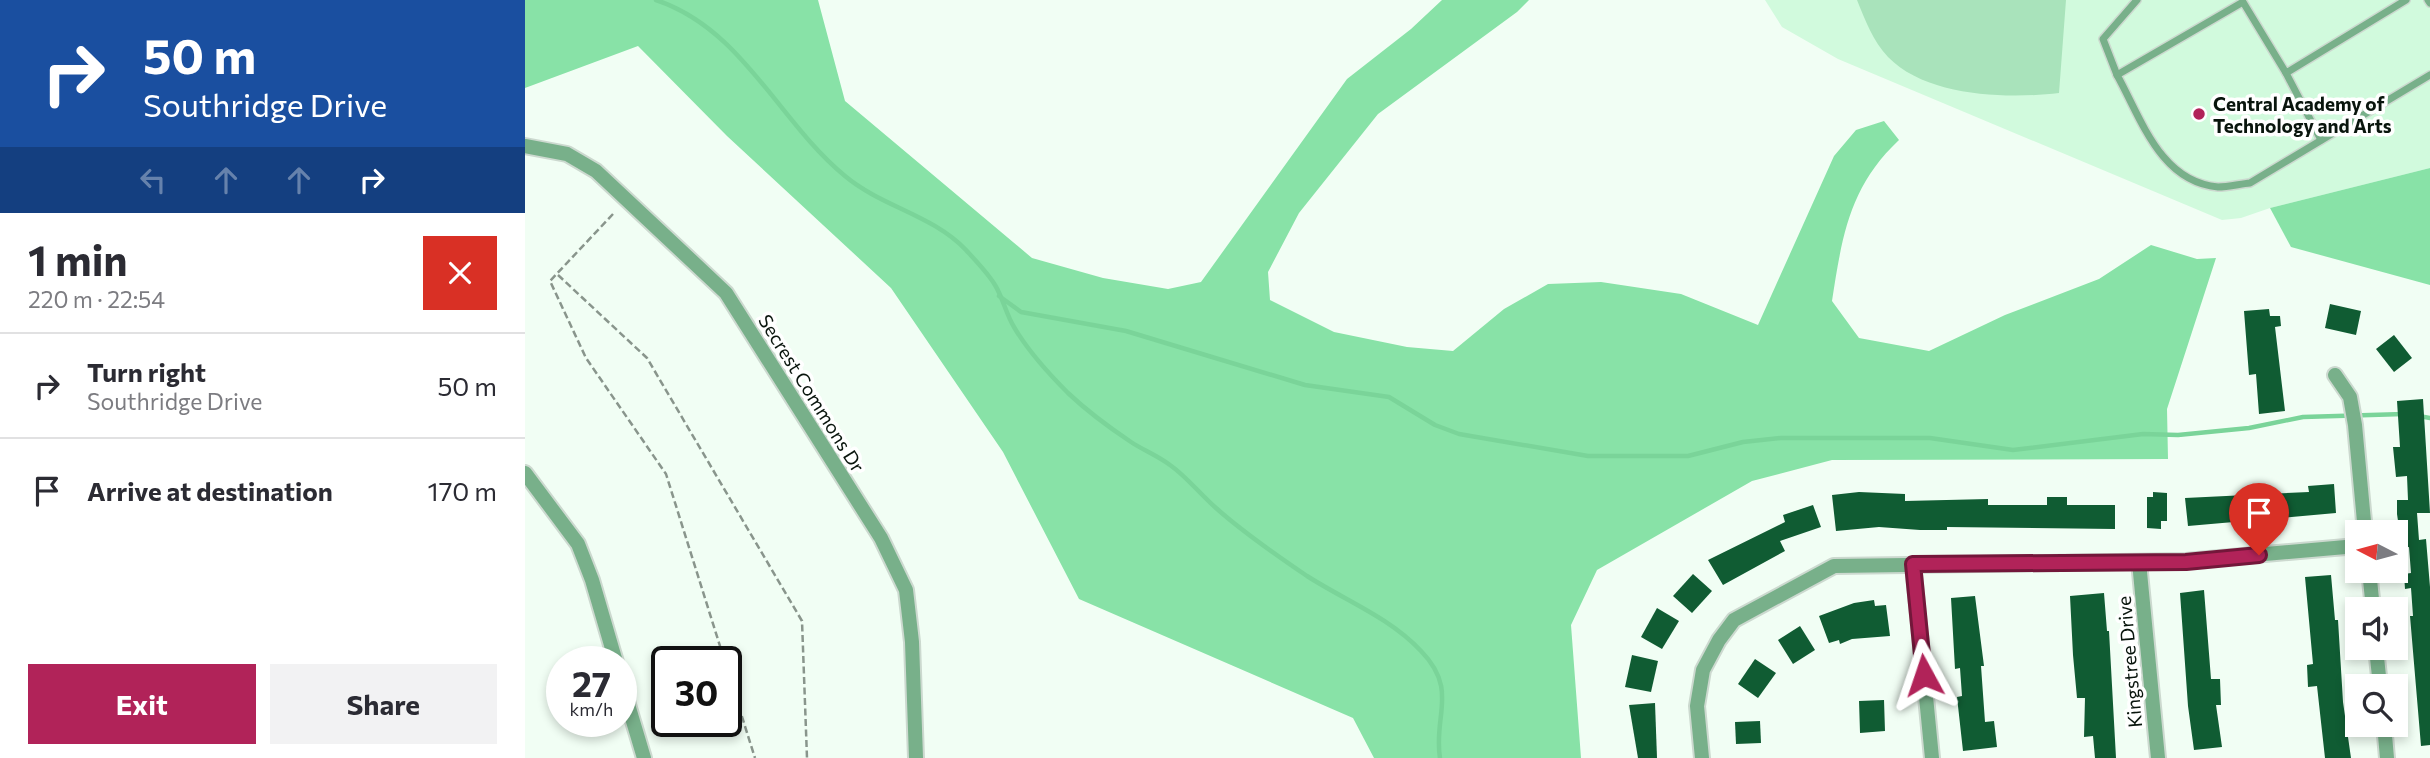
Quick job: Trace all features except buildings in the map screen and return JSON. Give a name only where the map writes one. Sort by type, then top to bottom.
[{"type":"street","name":"Secrest Commons Dr","points":[[525,146],[567,154],[596,171],[726,293],[881,538],[906,590],[912,642],[916,758]]},
{"type":"street","points":[[2335,375],[2350,397],[2364,520]]},
{"type":"street","points":[[525,473],[578,544],[592,580],[611,646]]},
{"type":"street","points":[[1702,758],[1697,706],[1703,670],[1734,620],[1833,566],[2186,562],[2345,547]]},
{"type":"street","name":"Kingstree Drive","points":[[2139,562],[2158,758]]},
{"type":"street","points":[[1913,564],[1932,758]]},
{"type":"street","points":[[637,735],[644,758]]},
{"type":"street","points":[[2385,737],[2387,758]]},
{"type":"lane","points":[[2137,0],[2103,40],[2117,75],[2150,140],[2176,172],[2217,187],[2250,183],[2430,75]]},
{"type":"lane","points":[[2285,73],[2406,0]]},
{"type":"lane","points":[[2117,75],[2243,2],[2321,140]]},
{"type":"path","points":[[613,214],[550,281],[586,358],[666,474],[720,646]]},
{"type":"path","points":[[558,275],[647,358],[802,621],[807,758]]},
{"type":"path","points":[[742,717],[755,758]]},
{"type":"shaded area","name":"Central Academy of Technology and Arts","points":[[1765,0],[2430,0],[2430,168],[2270,208],[2241,218],[2222,220],[1838,59],[1782,27]]},
{"type":"shaded area","points":[[1857,0],[2066,0],[2059,93],[1992,95],[1946,88],[1924,80],[1904,70],[1888,57],[1870,30]]},
{"type":"green space","points":[[525,0],[818,0],[845,101],[1032,258],[1103,278],[1168,289],[1201,282],[1347,79],[1411,29],[1442,0],[1529,0],[1517,12],[1378,114],[1299,213],[1268,272],[1270,300],[1334,332],[1407,347],[1453,351],[1504,309],[1548,284],[1601,282],[1681,294],[1758,325],[1834,156],[1856,130],[1884,121],[1899,140],[1882,158],[1858,195],[1844,234],[1832,301],[1859,338],[1929,351],[2005,315],[2099,279],[2151,245],[2197,259],[2216,258],[2167,409],[2168,459],[1832,460],[1752,481],[1597,570],[1571,625],[1581,758],[1374,758],[1353,718],[1079,599],[1003,452],[891,288],[727,136],[638,46],[525,88]]},
{"type":"green space","points":[[2430,168],[2430,285],[2291,247],[2270,208]]},
{"type":"waterway","points":[[656,0],[686,14],[713,32],[758,78],[821,154],[845,176],[875,196],[938,228],[966,250],[995,285],[1011,322],[1026,345],[1053,378],[1082,406],[1123,437],[1176,470],[1260,544],[1409,639],[1432,665],[1439,678],[1442,691],[1440,758]]},
{"type":"waterway","points":[[999,296],[1021,312],[1126,331],[1305,385],[1389,397],[1435,425],[1459,434],[1588,456],[1688,456],[1743,442],[1781,438],[1930,438],[2013,450],[2143,434],[2178,435],[2249,428],[2303,417],[2404,414]]},
{"type":"waterway","points":[[2419,416],[2430,418]]},
{"type":"place","name":"Central Academy of Technology and Arts","points":[[2199,114]]},
{"type":"route","points":[[1924,675],[1913,564],[2186,562],[2259,555]]}]
